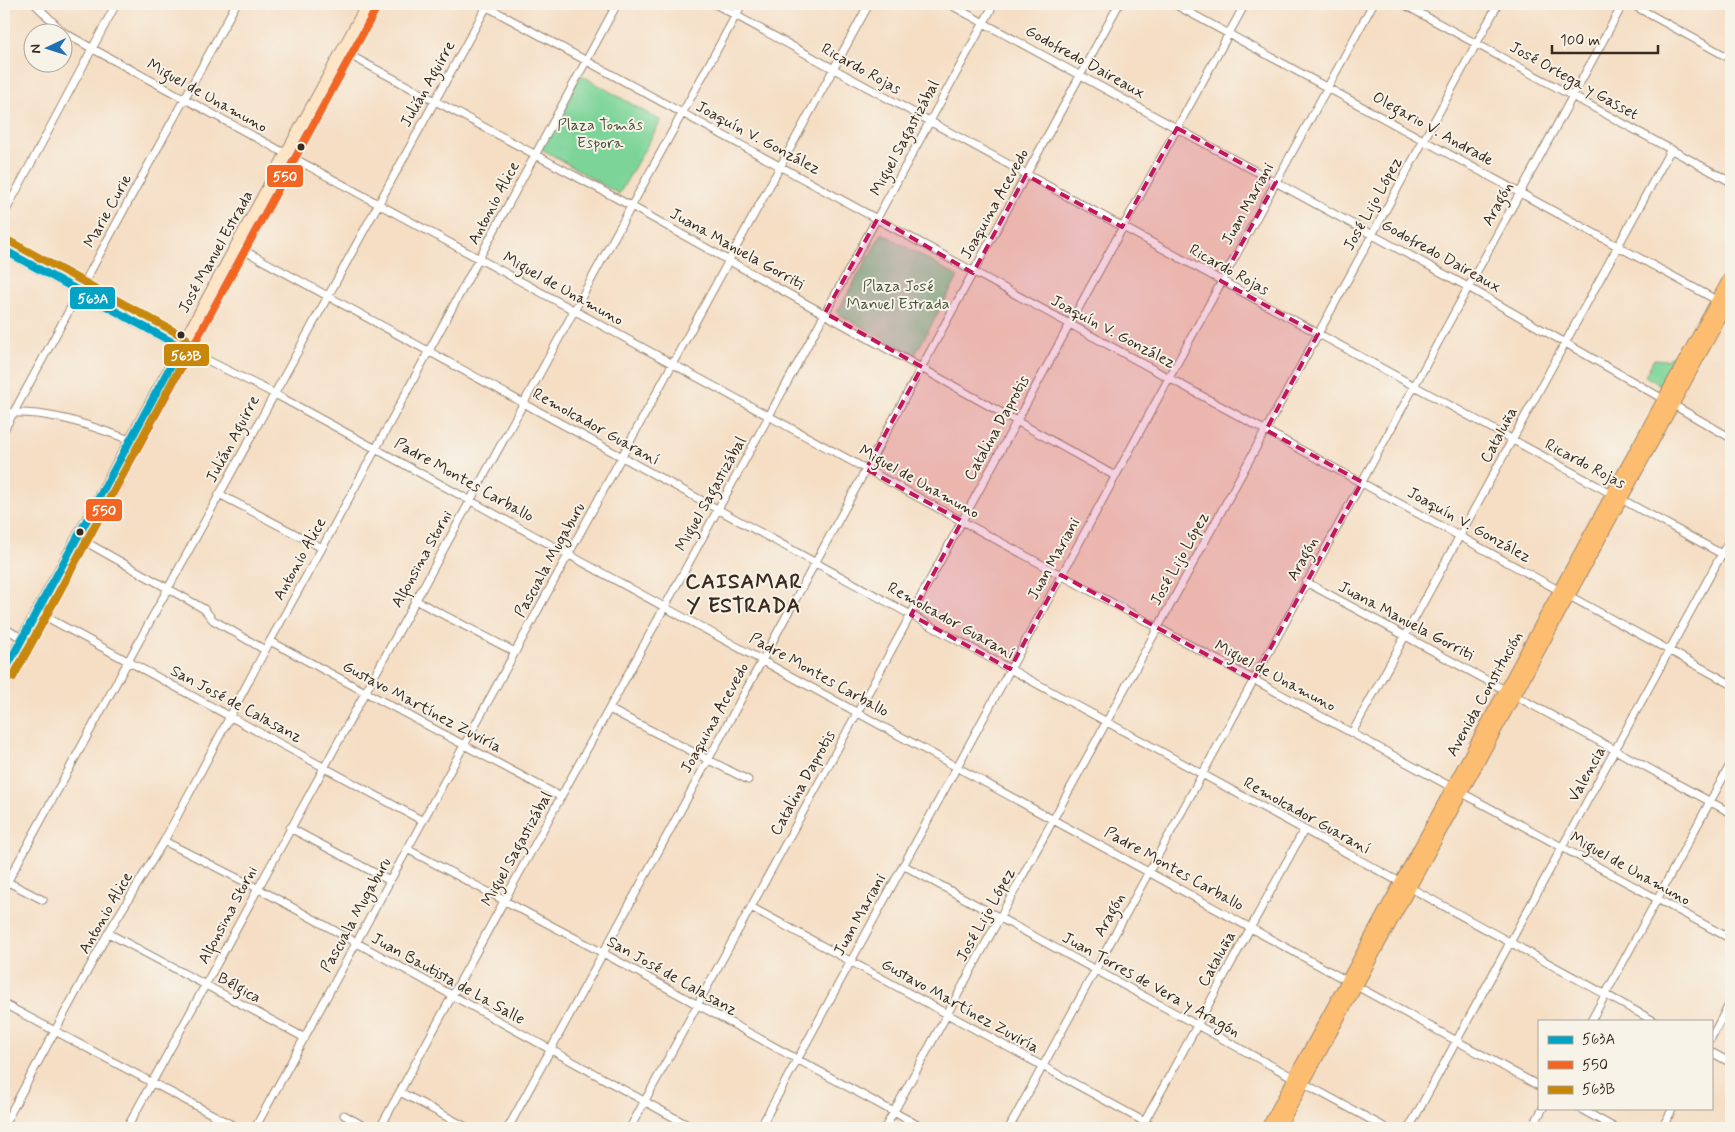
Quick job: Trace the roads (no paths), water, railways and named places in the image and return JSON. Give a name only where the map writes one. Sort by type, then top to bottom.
[{"type":"main road","name":"José Manuel Estrada","points":[[4,672],[368,4]]},
{"type":"main road","name":"Avenida Constitución","points":[[1267,1128],[1299,1081],[1668,402],[1727,303],[1731,275]]},
{"type":"main road","name":"Avenida Constitución","points":[[1279,1128],[1299,1081]]},
{"type":"street","name":"Miguel de Unamuno","points":[[35,4],[63,32],[93,49],[1731,939]]},
{"type":"street","points":[[4,214],[116,4]]},
{"type":"street","name":"Marie Curie","points":[[4,430],[236,4]]},
{"type":"street","name":"Antonio Alice","points":[[4,1125],[108,933],[164,840],[265,650],[618,4]]},
{"type":"street","name":"Ricardo Rojas","points":[[715,4],[1731,559]]},
{"type":"street","name":"Alfonsina Storni","points":[[127,1128],[742,4]]},
{"type":"street","name":"Pascuala Mugaburu","points":[[255,1128],[868,4]]},
{"type":"street","name":"Godofredo Daireaux","points":[[949,4],[1468,286],[1731,438]]},
{"type":"street","name":"Miguel Sagastizábal","points":[[380,1128],[994,4]]},
{"type":"street","name":"Joaquina Acevedo","points":[[508,1128],[1120,4]]},
{"type":"street","name":"Olegario V. Andrade","points":[[1174,4],[1618,246],[1727,303]]},
{"type":"street","name":"Catalina Daprotis","points":[[630,1128],[1244,4]]},
{"type":"street","name":"Juan Mariani","points":[[760,1128],[1373,4]]},
{"type":"street","name":"José Ortega y Gasset","points":[[1403,4],[1731,182]]},
{"type":"street","name":"José Lijo López","points":[[885,1128],[1498,4]]},
{"type":"street","name":"Aragón","points":[[1009,1128],[1623,4]]},
{"type":"street","points":[[1630,4],[1731,59]]},
{"type":"street","name":"Joaquín V. González","points":[[485,5],[878,218],[973,273],[1362,482],[1731,684]]},
{"type":"street","name":"Julián Aguirre","points":[[5,883],[435,101],[485,5]]},
{"type":"street","name":"Juana Manuela Gorriti","points":[[342,51],[631,206],[1115,476]]},
{"type":"street","name":"Cataluña","points":[[1352,733],[1671,149]]},
{"type":"street","name":"Remolcador Guaraní","points":[[236,246],[1652,1020]]},
{"type":"street","name":"Padre Montes Carballo","points":[[4,250],[181,348],[273,393],[470,500],[1538,1085]]},
{"type":"street","points":[[4,413],[43,413],[71,418],[130,440]]},
{"type":"street","points":[[219,494],[322,548]]},
{"type":"street","name":"Valencia","points":[[1409,1128],[1731,537]]},
{"type":"street","points":[[76,538],[204,609],[213,620],[265,650]]},
{"type":"street","name":"Juana Manuela Gorriti","points":[[1306,582],[1731,813]]},
{"type":"street","points":[[415,600],[515,652]]},
{"type":"street","name":"San José de Calasanz","points":[[36,612],[423,821]]},
{"type":"street","points":[[4,628],[22,638]]},
{"type":"street","name":"Gustavo Martínez Zuviría","points":[[270,641],[561,797]]},
{"type":"street","points":[[609,709],[748,780]]},
{"type":"street","points":[[1592,1020],[1731,763]]},
{"type":"street","points":[[290,828],[390,881]]},
{"type":"street","name":"Cataluña","points":[[1142,1125],[1304,830]]},
{"type":"street","name":"Juan Bautista de La Salle","points":[[164,840],[259,889],[452,997],[693,1128]]},
{"type":"street","name":"San José de Calasanz","points":[[407,849],[603,953],[923,1128]]},
{"type":"street","name":"Juan Torres de Vera y Aragón","points":[[903,865],[1386,1128]]},
{"type":"street","points":[[5,883],[43,900]]},
{"type":"street","name":"Gustavo Martínez Zuviría","points":[[751,907],[1042,1066],[1142,1125],[1156,1128]]},
{"type":"street","name":"Bélgica","points":[[108,933],[305,1038]]},
{"type":"street","points":[[1712,1036],[1731,1001]]},
{"type":"street","points":[[4,1004],[238,1128]]},
{"type":"street","points":[[1712,1053],[1731,1063]]},
{"type":"street","points":[[400,1092],[468,1128]]},
{"type":"street","points":[[1532,1128],[1542,1110]]},
{"type":"street","points":[[1583,1110],[1615,1128]]},
{"type":"street","points":[[1662,1128],[1672,1110]]},
{"type":"street","points":[[344,1115],[367,1128]]},
{"type":"district","name":"CAISAMAR Y ESTRADA","points":[[744,594]]},
{"type":"park label","name":"Plaza Tomás Espora","points":[[600,134]]},
{"type":"park label","name":"Plaza José Manuel Estrada","points":[[898,295]]}]
